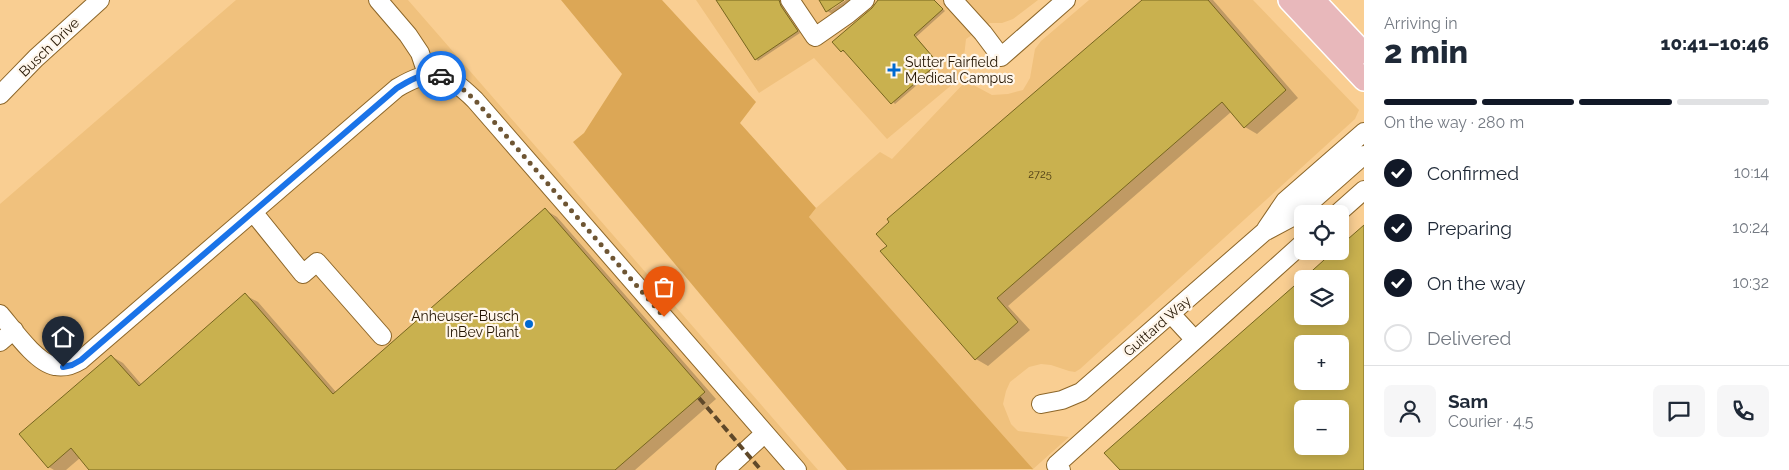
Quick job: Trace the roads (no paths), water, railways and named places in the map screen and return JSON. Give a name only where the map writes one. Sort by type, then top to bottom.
[{"type":"main road","points":[[1289,0],[1364,80]]},
{"type":"main road","points":[[1314,0],[1364,53]]},
{"type":"street","name":"Busch Drive","points":[[0,95],[36,58],[100,0]]},
{"type":"street","points":[[378,0],[408,35],[420,53],[427,74]]},
{"type":"street","points":[[790,0],[815,37],[865,0]]},
{"type":"street","points":[[953,0],[983,33],[1001,58],[1066,0]]},
{"type":"street","points":[[0,314],[41,359],[52,366],[63,367],[72,365],[81,360],[397,88],[414,78],[433,74],[456,83],[475,100],[797,470]]},
{"type":"street","name":"Guittard Way","points":[[1264,232],[1285,201],[1364,132]]},
{"type":"street","name":"Guittard Way","points":[[1041,404],[1062,400],[1081,392],[1264,232],[1296,215],[1364,155]]},
{"type":"street","points":[[1347,205],[1364,190]]},
{"type":"street","points":[[253,212],[303,274],[316,262],[382,336]]},
{"type":"street","points":[[1061,470],[1056,465],[1294,251]]},
{"type":"street","points":[[1171,314],[1195,340]]},
{"type":"street","points":[[0,342],[14,330]]},
{"type":"street","points":[[725,470],[766,434]]},
{"type":"railway","points":[[699,398],[761,470]]},
{"type":"place","name":"Sutter Fairfield Medical Campus","points":[[894,70]]},
{"type":"place","name":"Anheuser-Busch InBev Plant","points":[[529,324]]}]
